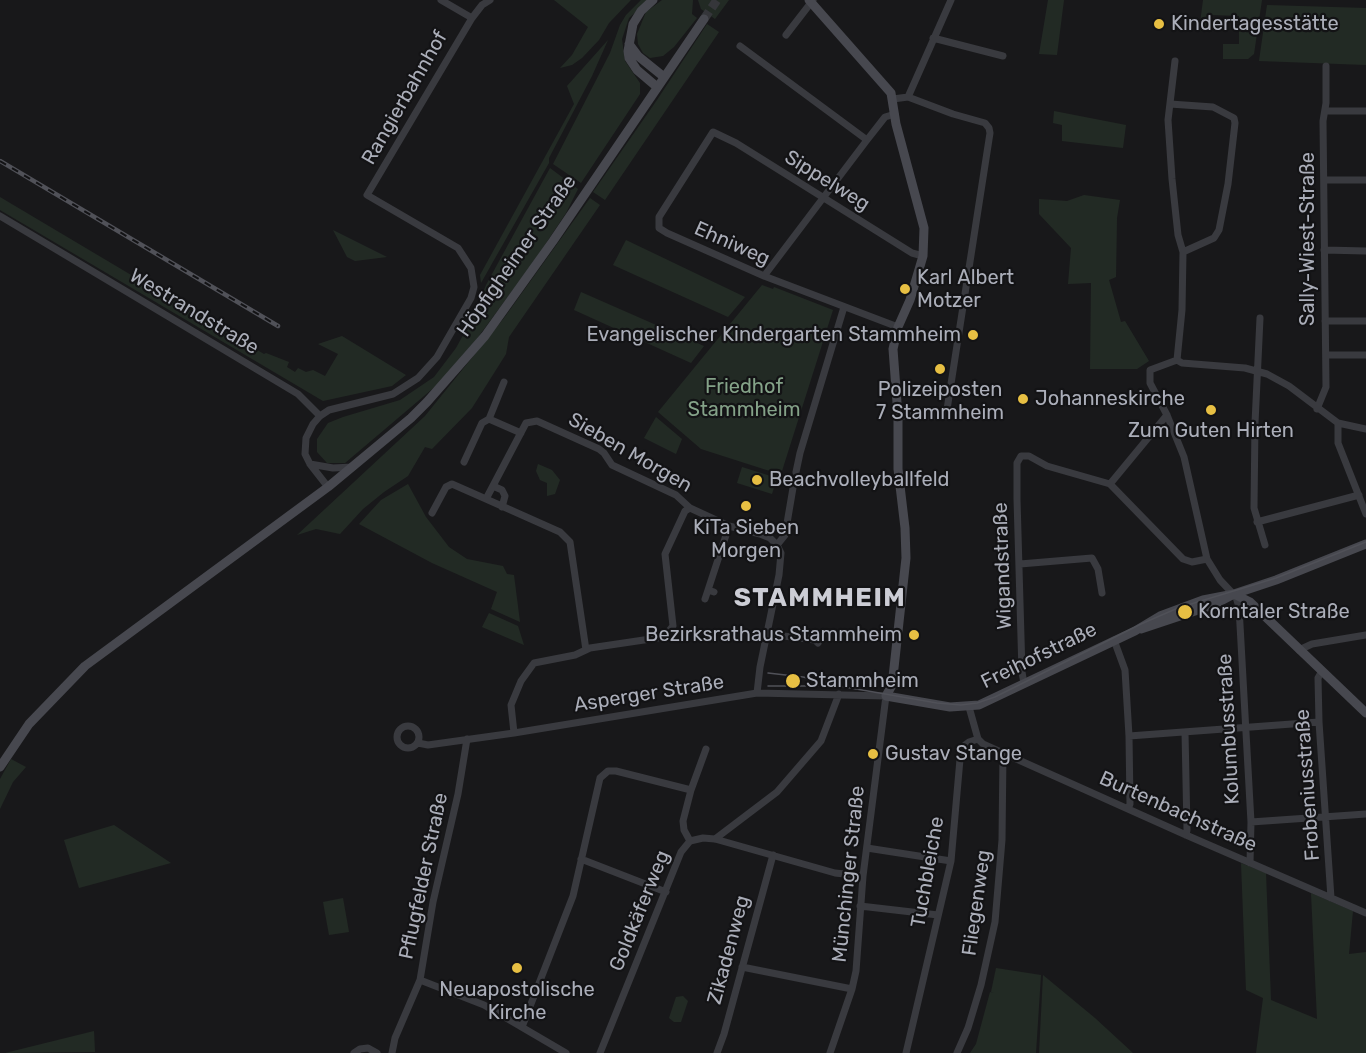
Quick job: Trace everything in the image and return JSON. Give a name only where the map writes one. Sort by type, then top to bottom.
[{"type":"street","name":"Rangierbahnhof","points":[[441,0],[472,18]]},
{"type":"street","name":"Rangierbahnhof","points":[[320,416],[329,410],[393,394],[418,378],[442,350],[468,304],[474,287],[471,268],[458,248],[368,195],[472,18],[490,0]]},
{"type":"street","points":[[653,0],[641,11],[633,24],[628,51],[633,64],[657,87]]},
{"type":"street","points":[[786,35],[811,1],[887,87],[893,99],[894,114],[924,228],[923,256],[910,300],[898,327],[893,349],[898,416],[898,469],[906,558],[893,677],[886,696]]},
{"type":"street","points":[[908,97],[949,1]]},
{"type":"street","name":"Höpfigheimer Straße","points":[[0,767],[28,724],[85,666],[328,487],[427,402],[485,336],[553,241],[704,19]]},
{"type":"street","points":[[933,38],[1003,56]]},
{"type":"street","points":[[628,42],[638,56],[664,77]]},
{"type":"street","points":[[740,46],[867,140]]},
{"type":"street","points":[[1175,61],[1168,120],[1178,235],[1183,252],[1182,310],[1177,360]]},
{"type":"street","name":"Sally-Wiest-Straße","points":[[1317,409],[1326,387],[1327,355],[1324,250],[1326,66]]},
{"type":"street","points":[[893,99],[908,97],[985,123],[990,133],[946,416],[898,416]]},
{"type":"street","points":[[1170,104],[1213,107],[1234,118],[1236,123],[1219,230],[1214,238],[1183,252]]},
{"type":"street","points":[[1325,111],[1366,111]]},
{"type":"street","points":[[764,276],[885,117],[894,114]]},
{"type":"street","name":"Sippelweg","points":[[713,132],[736,142],[823,199],[912,253],[923,256]]},
{"type":"street","name":"Ehniweg","points":[[713,132],[658,217],[659,228],[764,276],[898,327]]},
{"type":"street","points":[[1324,180],[1366,180]]},
{"type":"street","name":"Westrandstraße","points":[[0,216],[298,394],[320,416]]},
{"type":"street","points":[[1324,250],[1366,251]]},
{"type":"street","points":[[796,472],[844,307]]},
{"type":"street","points":[[1260,318],[1254,508],[1265,545]]},
{"type":"street","points":[[1325,321],[1366,321]]},
{"type":"street","points":[[1327,355],[1366,355]]},
{"type":"street","points":[[1177,360],[1182,363],[1245,368],[1267,374],[1288,386],[1338,423],[1366,429]]},
{"type":"street","points":[[1177,360],[1150,370],[1150,383],[1184,457],[1207,558],[1220,580],[1234,594],[1250,602],[1366,713]]},
{"type":"street","points":[[464,462],[482,423],[489,419],[504,382]]},
{"type":"street","points":[[320,416],[306,438],[305,454],[328,487]]},
{"type":"street","points":[[1167,416],[1110,484],[1184,559],[1192,562],[1207,558]]},
{"type":"street","points":[[486,500],[521,433],[489,419]]},
{"type":"street","name":"Sieben Morgen","points":[[521,433],[526,423],[537,421],[545,424],[599,449],[612,465],[676,495],[690,508],[729,525],[770,538],[777,545]]},
{"type":"street","points":[[1338,423],[1338,443],[1366,514]]},
{"type":"street","name":"Wigandstraße","points":[[1024,684],[1017,463],[1021,456],[1029,456],[1047,466],[1110,484]]},
{"type":"street","points":[[310,464],[333,468],[353,467]]},
{"type":"street","points":[[757,693],[781,553],[777,545],[785,535],[794,482]]},
{"type":"street","points":[[432,513],[446,488],[452,484],[560,532],[570,542],[586,650]]},
{"type":"street","points":[[493,486],[502,490],[505,496],[502,507]]},
{"type":"street","points":[[1257,522],[1359,495]]},
{"type":"street","points":[[514,733],[511,705],[521,681],[534,663],[575,655],[590,648],[664,637],[674,626],[664,554],[685,511],[690,508]]},
{"type":"street","points":[[705,599],[711,591],[729,525]]},
{"type":"street","name":"Freihofstraße","points":[[886,696],[950,707],[969,707],[984,703],[1178,608],[1250,589],[1366,544]]},
{"type":"street","points":[[1020,564],[1092,558],[1098,569],[1102,593]]},
{"type":"street","points":[[1250,589],[1250,602]]},
{"type":"street","name":"Kolumbusstraße","points":[[1234,594],[1239,607],[1251,822],[1250,863]]},
{"type":"street","points":[[768,634],[816,641],[820,634],[824,634]]},
{"type":"street","points":[[1299,650],[1312,644],[1366,635]]},
{"type":"street","points":[[1114,640],[1125,670],[1130,736],[1130,804],[1128,808]]},
{"type":"street","name":"Frobeniusstraße","points":[[1322,671],[1318,678],[1319,722],[1331,898]]},
{"type":"street","name":"Asperger Straße","points":[[418,743],[428,745],[514,733],[757,693],[886,696]]},
{"type":"street","points":[[715,839],[777,792],[821,741],[839,694]]},
{"type":"street","name":"Münchinger Straße","points":[[830,1053],[856,971],[863,876],[886,696]]},
{"type":"street","points":[[969,707],[978,740]]},
{"type":"street","points":[[1130,736],[1319,722]]},
{"type":"street","points":[[1185,732],[1186,835]]},
{"type":"street","name":"Pflugfelder Straße","points":[[400,1027],[420,980],[433,902],[458,794],[467,739]]},
{"type":"street","name":"Burtenbachstraße","points":[[978,740],[1186,835],[1366,913]]},
{"type":"street","name":"Tuchbleiche","points":[[906,1053],[951,861],[961,748],[969,742],[978,740]]},
{"type":"street","name":"Goldkäferweg","points":[[600,1053],[681,852],[690,841],[684,830],[683,821],[691,790],[706,749]]},
{"type":"street","name":"Fliegenweg","points":[[957,1053],[968,1028],[981,985],[995,922],[1002,840],[1003,752]]},
{"type":"street","points":[[522,1027],[573,896],[600,778],[608,771],[616,771],[691,790]]},
{"type":"street","points":[[1251,822],[1366,814]]},
{"type":"street","points":[[690,841],[703,838],[715,839],[835,873],[863,876]]},
{"type":"street","points":[[867,848],[951,861]]},
{"type":"street","name":"Zikadenweg","points":[[717,1053],[773,855]]},
{"type":"street","points":[[581,859],[666,892]]},
{"type":"street","points":[[860,906],[938,915]]},
{"type":"street","points":[[741,967],[852,988]]},
{"type":"street","points":[[420,980],[484,1005],[566,1053]]},
{"type":"street","points":[[392,1053],[400,1027]]},
{"type":"street","points":[[397,1053],[400,1027]]},
{"type":"street","points":[[354,1053],[368,1048],[377,1053]]},
{"type":"green space","points":[[554,0],[631,0],[609,23],[599,40],[582,58],[572,65],[560,68],[572,55],[588,27]]},
{"type":"green space","points":[[641,0],[649,0],[629,18],[622,39],[625,61],[640,83],[640,94],[581,183],[553,164],[610,53],[620,25],[626,15]]},
{"type":"green space","points":[[662,0],[693,0],[692,14],[697,18],[674,47],[663,56],[650,58],[643,53],[638,44],[637,34],[646,12]]},
{"type":"green space","points":[[698,0],[729,0],[715,19],[701,9]]},
{"type":"green space","points":[[1048,0],[1064,0],[1057,55],[1039,54]]},
{"type":"green space","points":[[1203,0],[1262,0],[1254,54],[1248,59],[1223,59],[1223,44],[1239,44],[1239,16],[1211,15],[1210,32],[1199,31]]},
{"type":"green space","points":[[1267,5],[1366,8],[1366,65],[1259,61]]},
{"type":"green space","points":[[707,24],[719,32],[605,200],[593,192]]},
{"type":"green space","points":[[608,40],[549,158],[549,163],[481,283],[480,275],[574,104],[567,86]]},
{"type":"green space","points":[[1054,111],[1126,125],[1123,148],[1062,141],[1062,125],[1053,123]]},
{"type":"green space","points":[[550,168],[578,189],[566,213],[534,261],[476,340],[437,385],[345,463],[327,463],[317,452],[317,439],[328,423],[400,400],[434,377],[456,348],[473,317],[486,285]]},
{"type":"green space","points":[[1084,195],[1120,200],[1117,218],[1116,277],[1109,280],[1121,322],[1125,321],[1149,361],[1137,369],[1090,369],[1091,283],[1068,284],[1071,248],[1039,214],[1039,199],[1067,201]]},
{"type":"green space","points":[[0,197],[264,354],[289,362],[287,367],[295,372],[298,368],[306,372],[313,370],[325,376],[338,354],[318,344],[342,336],[406,375],[392,386],[323,401],[0,210]]},
{"type":"green space","points":[[590,198],[600,205],[509,337],[506,354],[472,408],[432,449],[425,447],[408,476],[363,509],[340,534],[316,529],[297,535],[425,416],[504,318]]},
{"type":"green space","points":[[333,230],[387,257],[355,261],[347,257]]},
{"type":"green space","points":[[626,240],[745,297],[728,317],[613,265]]},
{"type":"green space","name":"Friedhof Stammheim","points":[[762,285],[773,289],[774,287],[833,310],[782,471],[779,474],[701,449],[658,412]]},
{"type":"green space","points":[[581,292],[704,346],[691,363],[574,310]]},
{"type":"green space","points":[[656,417],[682,439],[676,454],[644,438]]},
{"type":"green space","points":[[538,464],[552,470],[560,480],[555,494],[547,496],[547,483],[540,480],[536,471]]},
{"type":"green space","name":"Beachvolleyballfeld","points":[[742,467],[777,478],[772,494],[737,483]]},
{"type":"green space","points":[[408,484],[426,517],[449,547],[467,559],[503,566],[507,574],[514,575],[520,622],[491,609],[497,592],[432,563],[359,524],[381,500]]},
{"type":"green space","points":[[489,613],[518,626],[524,645],[482,627]]},
{"type":"green space","points":[[11,759],[26,767],[13,782],[0,809],[0,779]]},
{"type":"green space","points":[[114,825],[171,863],[79,888],[64,840]]},
{"type":"green space","points":[[1241,863],[1266,873],[1271,1000],[1317,1019],[1311,893],[1353,911],[1349,954],[1366,952],[1366,1053],[1256,1053],[1263,998],[1246,990]]},
{"type":"green space","points":[[343,898],[349,932],[329,935],[323,902]]},
{"type":"green space","points":[[996,968],[1041,975],[1036,1053],[970,1053],[976,1044],[990,992],[994,993],[991,992]]},
{"type":"green space","points":[[1043,975],[1095,1018],[1133,1053],[1039,1053]]},
{"type":"green space","points":[[683,996],[688,1001],[681,1022],[674,1022],[669,1018],[676,997]]},
{"type":"green space","points":[[94,1031],[95,1052],[5,1053]]},
{"type":"tunnel","points":[[704,19],[717,0]]},
{"type":"tram line","points":[[768,673],[803,677],[839,686],[937,703],[961,705],[977,703],[995,697],[1178,608],[1276,578],[1366,542]]},
{"type":"tram line","points":[[768,686],[818,686]]},
{"type":"railway","points":[[0,161],[278,326]]},
{"type":"place","name":"Kindertagesstätte","points":[[1159,24]]},
{"type":"place","name":"Karl Albert Motzer","points":[[905,289]]},
{"type":"place","name":"Evangelischer Kindergarten Stammheim","points":[[973,335]]},
{"type":"place","name":"Polizeiposten 7 Stammheim","points":[[940,369]]},
{"type":"place","name":"Johanneskirche","points":[[1023,399]]},
{"type":"place","name":"Zum Guten Hirten","points":[[1211,410]]},
{"type":"place","name":"Beachvolleyballfeld","points":[[757,480]]},
{"type":"place","name":"KiTa Sieben Morgen","points":[[746,506]]},
{"type":"place","name":"Korntaler Straße","points":[[1185,612]]},
{"type":"place","name":"Bezirksrathaus Stammheim","points":[[914,635]]},
{"type":"place","name":"Stammheim","points":[[793,681]]},
{"type":"place","name":"Gustav Stange","points":[[873,754]]},
{"type":"place","name":"Neuapostolische Kirche","points":[[517,968]]},
{"type":"district","name":"STAMMHEIM","points":[[820,598]]}]
